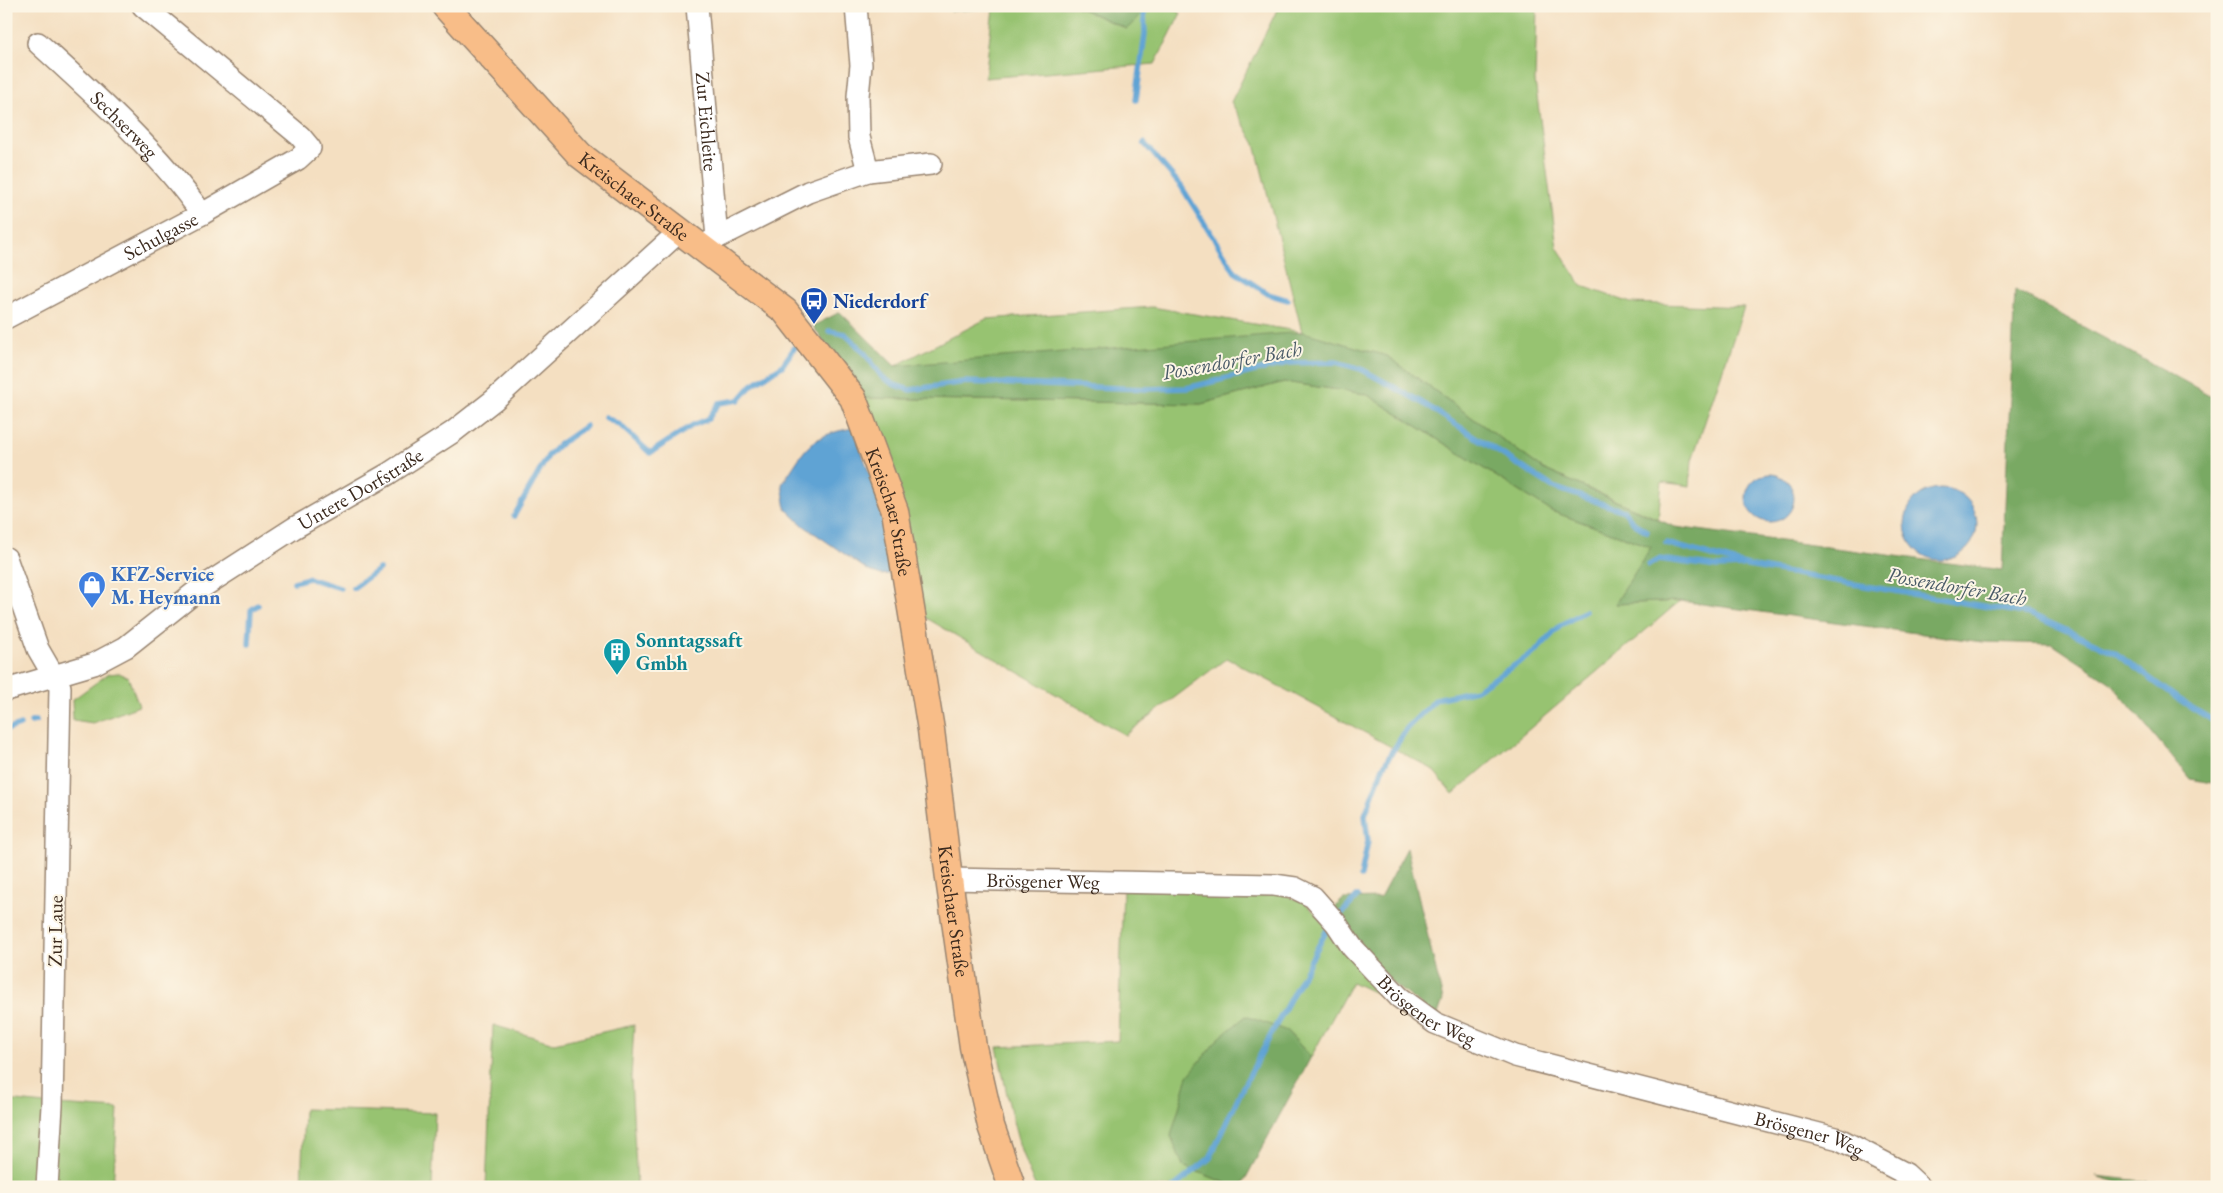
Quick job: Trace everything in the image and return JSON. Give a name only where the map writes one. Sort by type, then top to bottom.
[{"type":"main road","name":"Kreischaer Straße","points":[[445,6],[580,155],[680,230],[709,242],[785,311],[853,398],[895,511],[931,730],[972,1047],[991,1126],[1012,1187]]},
{"type":"street","name":"Schulgasse","points":[[6,318],[202,214],[298,159],[310,148],[300,136],[142,6]]},
{"type":"street","name":"Zur Eichleite","points":[[697,6],[709,242]]},
{"type":"street","points":[[856,6],[861,64],[858,96],[859,137],[868,171]]},
{"type":"street","name":"Sechserweg","points":[[38,43],[98,98],[184,188],[202,214]]},
{"type":"street","points":[[709,242],[808,192],[868,171],[931,164]]},
{"type":"street","name":"Untere Dorfstraße","points":[[6,690],[94,664],[126,647],[198,590],[294,528],[388,474],[453,432],[494,400],[680,230]]},
{"type":"street","points":[[6,558],[38,649],[56,676]]},
{"type":"street","name":"Zur Laue","points":[[47,1187],[52,1106],[60,687],[56,676]]},
{"type":"street","name":"Brösgener Weg","points":[[949,879],[1274,885],[1295,888],[1313,897],[1336,923],[1352,947],[1399,997],[1435,1023],[1515,1056],[1839,1139],[1906,1174],[1920,1187]]},
{"type":"green space","points":[[951,6],[1075,6],[1127,29],[1150,6],[1167,6],[1181,13],[1155,64],[985,78],[993,8],[951,11]]},
{"type":"green space","points":[[1075,6],[1150,6],[1127,29]]},
{"type":"green space","points":[[1279,6],[1537,6],[1535,81],[1557,247],[1582,286],[1631,303],[1744,307],[1692,460],[1690,486],[1662,482],[1658,519],[1543,469],[1387,356],[895,366],[986,319],[1152,307],[1302,332],[1255,144],[1231,102]]},
{"type":"green space","points":[[2015,290],[2217,399],[2217,784],[2190,779],[2111,683],[2052,644],[1982,642],[1680,601],[1615,604],[1651,547],[1551,511],[1366,394],[1284,382],[1201,404],[861,398],[813,326],[840,312],[895,366],[1303,332],[1387,356],[1543,469],[1675,527],[2002,570]]},
{"type":"green space","points":[[1284,382],[1366,394],[1551,511],[1652,547],[1615,604],[1680,601],[1453,794],[1432,769],[1227,658],[1125,735],[911,609],[853,398],[1201,404]]},
{"type":"green space","points":[[119,673],[128,677],[139,706],[93,723],[73,720],[72,700],[108,674]]},
{"type":"green space","points":[[1407,848],[1443,1000],[1437,1017],[1393,984],[1332,911],[1343,899],[1380,898]]},
{"type":"green space","points":[[1123,888],[1272,890],[1306,903],[1392,1001],[1352,982],[1311,1057],[1287,1031],[1183,1166],[1236,1187],[1036,1187],[1022,1154],[1012,1118],[997,1047],[1118,1041]]},
{"type":"green space","points":[[1246,1016],[1287,1031],[1311,1057],[1241,1187],[1236,1187],[1183,1166],[1171,1136],[1188,1076],[1218,1039]]},
{"type":"green space","points":[[493,1025],[554,1043],[634,1025],[631,1078],[637,1187],[486,1187]]},
{"type":"green space","points":[[6,1100],[45,1104],[39,1187],[6,1187]]},
{"type":"green space","points":[[57,1105],[118,1109],[113,1187],[51,1187]]},
{"type":"green space","points":[[304,1109],[435,1113],[432,1187],[301,1187]]},
{"type":"green space","points":[[2096,1176],[2200,1187],[2133,1187]]},
{"type":"water","points":[[853,428],[874,486],[884,526],[889,574],[881,575],[869,571],[804,526],[786,509],[782,484],[803,453],[809,446],[826,435]]},
{"type":"water","points":[[1770,474],[1779,476],[1787,481],[1792,489],[1794,498],[1792,507],[1787,515],[1779,520],[1770,522],[1761,520],[1753,515],[1748,507],[1746,498],[1748,489],[1753,481],[1761,476]]},
{"type":"water","points":[[1941,488],[1961,494],[1971,504],[1977,524],[1971,544],[1961,554],[1941,560],[1921,554],[1911,544],[1905,524],[1911,504],[1921,494]]},
{"type":"waterway","points":[[1136,100],[1145,34],[1144,12],[1137,6]]},
{"type":"waterway","points":[[1144,143],[1181,186],[1235,272],[1268,294],[1288,300]]},
{"type":"waterway","name":"Possendorfer Bach","points":[[829,331],[845,334],[864,352],[882,377],[895,385],[910,390],[964,382],[1146,389],[1187,388],[1288,363],[1336,362],[1361,369],[1421,402],[1553,487],[1624,511],[1635,524],[1647,531]]},
{"type":"waterway","name":"Possendorfer Bach","points":[[605,417],[620,425],[650,453],[693,425],[708,419],[719,403],[739,400],[752,385],[782,366],[795,347],[801,344]]},
{"type":"waterway","name":"Possendorfer Bach","points":[[514,516],[548,456],[560,444],[586,426]]},
{"type":"waterway","name":"Possendorfer Bach","points":[[1666,543],[1748,566],[2030,614],[2114,652],[2178,699],[2217,723]]},
{"type":"waterway","points":[[1649,565],[1659,559],[1718,567],[1742,566]]},
{"type":"waterway","name":"Possendorfer Bach","points":[[353,588],[379,569]]},
{"type":"waterway","name":"Possendorfer Bach","points":[[294,582],[308,578],[340,588]]},
{"type":"waterway","name":"Possendorfer Bach","points":[[249,644],[251,610],[258,605]]},
{"type":"waterway","points":[[1361,876],[1368,841],[1365,815],[1383,767],[1407,728],[1436,699],[1476,690],[1535,652],[1560,626],[1585,611]]},
{"type":"waterway","name":"Possendorfer Bach","points":[[31,722],[36,721]]},
{"type":"waterway","name":"Possendorfer Bach","points":[[6,730],[20,725]]},
{"type":"waterway","points":[[1342,913],[1358,896]]},
{"type":"waterway","points":[[1174,1187],[1210,1158],[1243,1087],[1328,928]]},
{"type":"place","name":"Niederdorf","points":[[814,325]]},
{"type":"place","name":"KFZ-Service M. Heymann","points":[[92,609]]},
{"type":"place","name":"Sonntagssaft Gmbh","points":[[617,676]]}]
